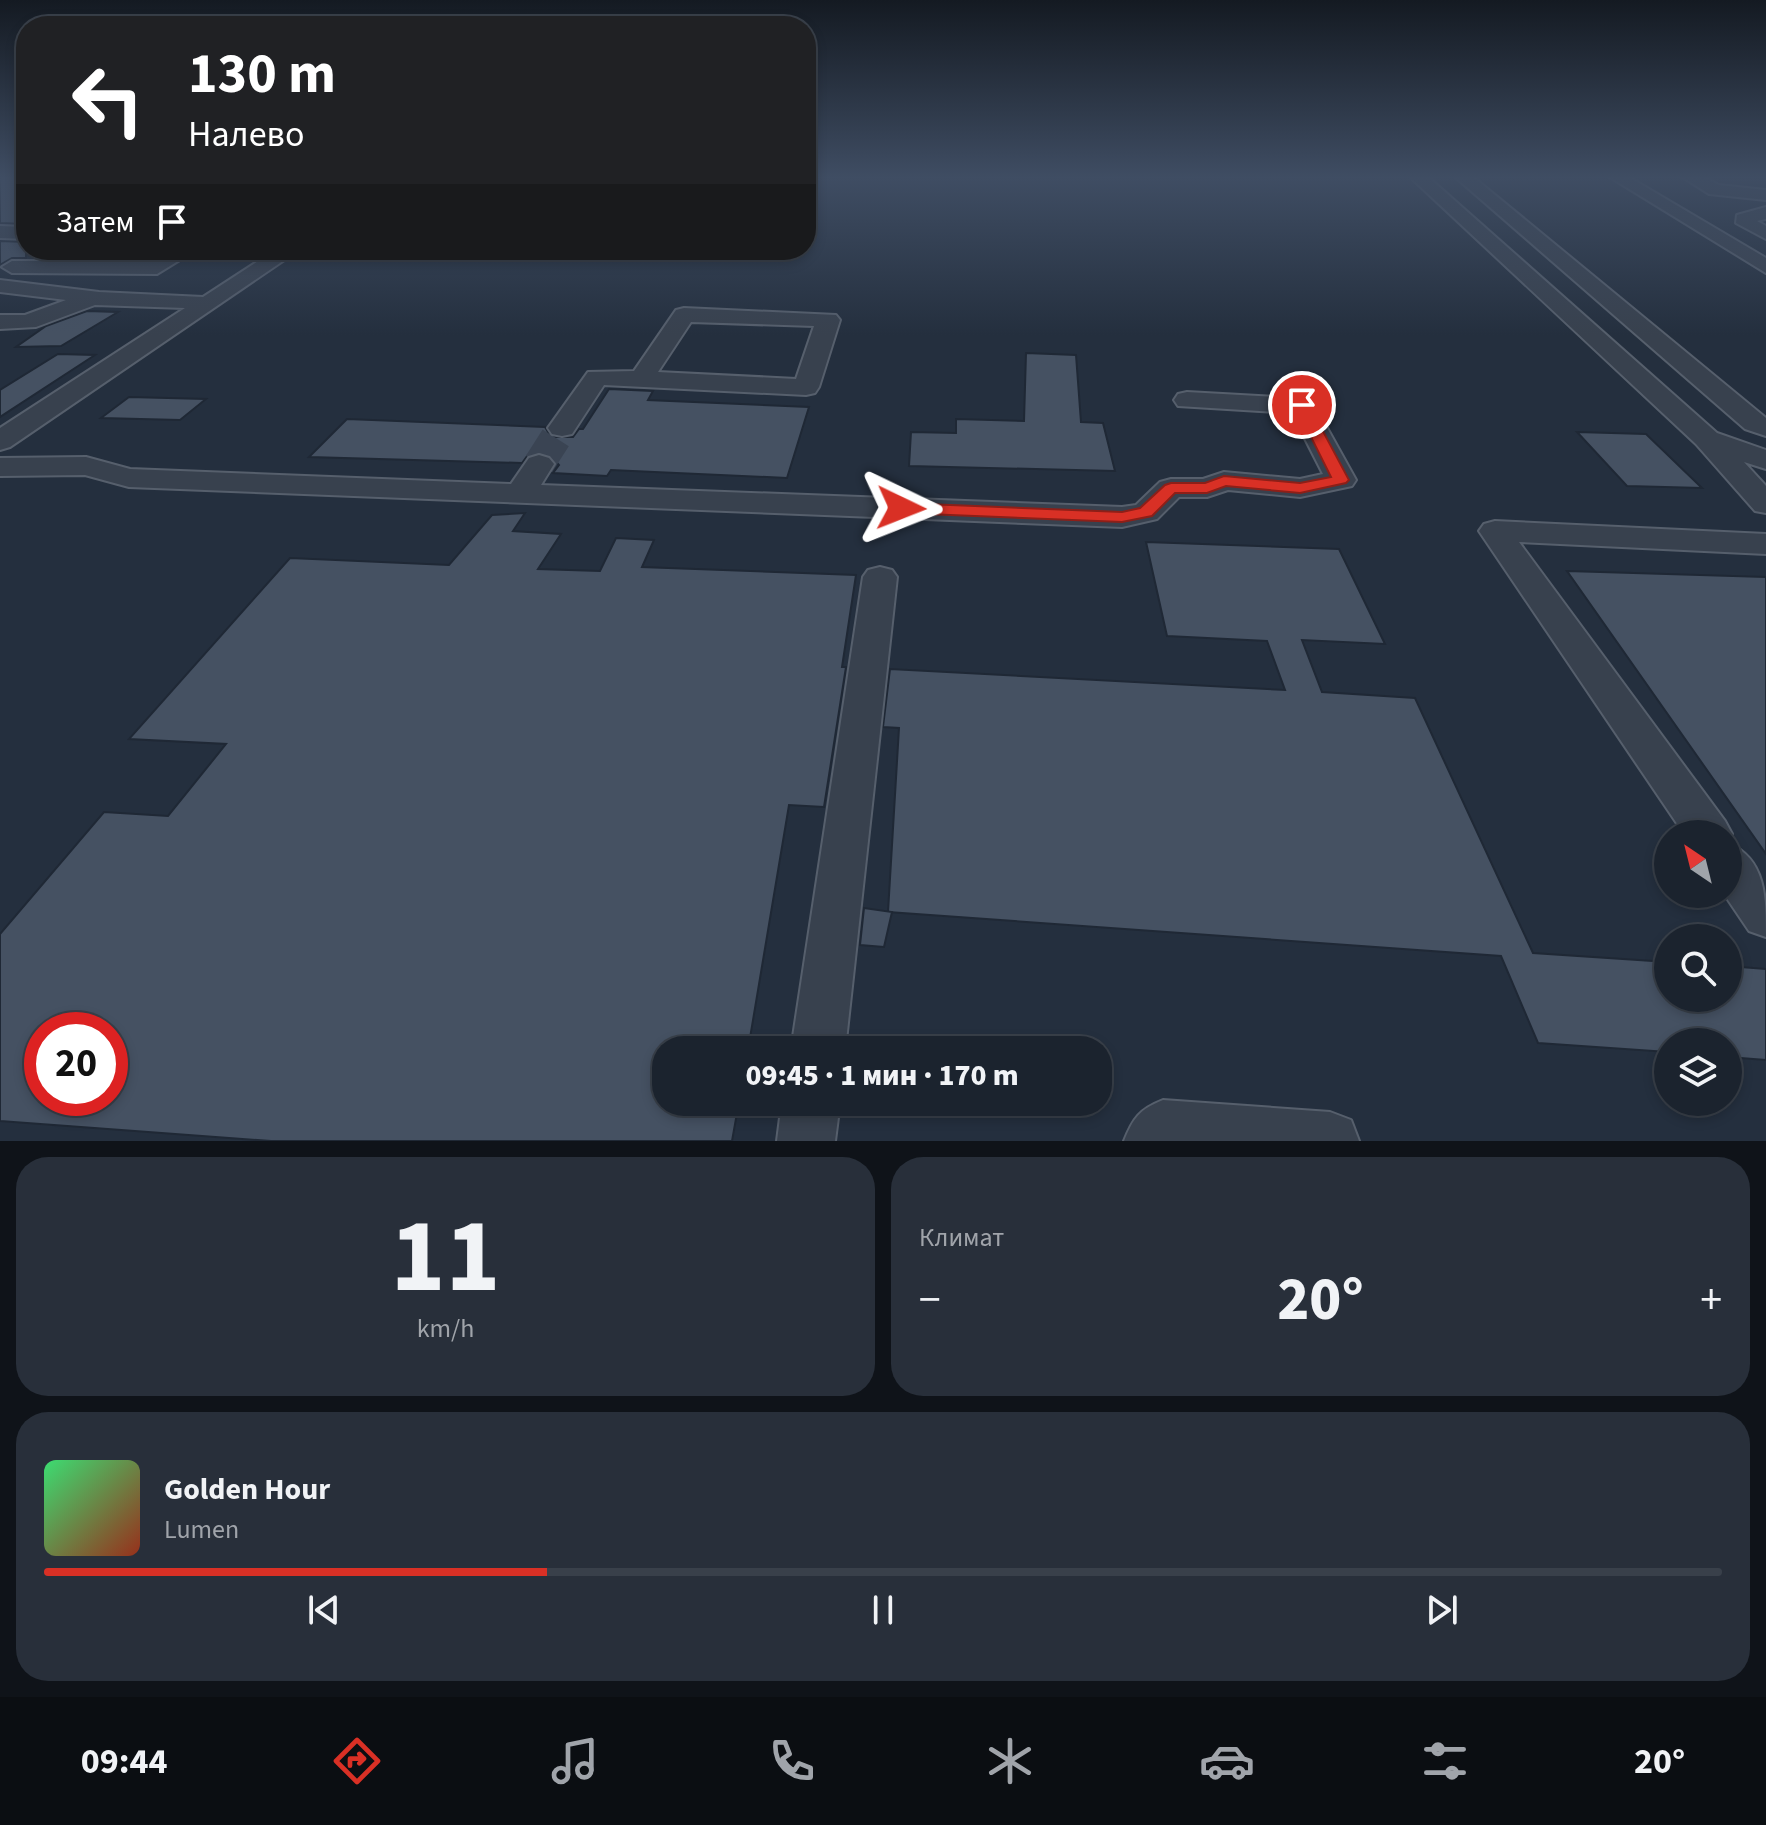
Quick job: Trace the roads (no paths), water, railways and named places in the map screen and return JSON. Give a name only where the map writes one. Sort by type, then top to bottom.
[{"type":"street","points":[[1476,229],[1706,438],[1766,504]]},
{"type":"street","points":[[1527,229],[1755,423],[1766,428]]},
{"type":"street","points":[[1704,229],[1766,267]]},
{"type":"street","points":[[33,267],[47,260]]},
{"type":"street","points":[[107,267],[120,260]]},
{"type":"street","points":[[0,266],[157,268],[170,260]]},
{"type":"street","points":[[0,441],[273,260]]},
{"type":"street","points":[[0,286],[30,286],[95,298],[173,299],[205,304]]},
{"type":"street","points":[[0,322],[28,322],[95,298]]},
{"type":"street","points":[[562,428],[597,377],[806,387],[828,320],[684,315],[641,379]]},
{"type":"street","points":[[0,467],[86,466],[129,478],[1122,517],[1146,512],[1171,488],[1207,488],[1224,481],[1300,488],[1341,480],[1302,405],[1187,400]]},
{"type":"street","points":[[1706,438],[1766,460]]},
{"type":"street","points":[[521,492],[539,464]]},
{"type":"street","points":[[1699,820],[1495,531],[1766,544]]},
{"type":"street","points":[[820,1036],[880,577]]},
{"type":"street","points":[[1742,882],[1766,916]]},
{"type":"street","points":[[806,1141],[809,1116]]},
{"type":"street","points":[[1153,1141],[1163,1129],[1330,1141]]},
{"type":"tunnel","points":[[539,464],[562,428]]}]
